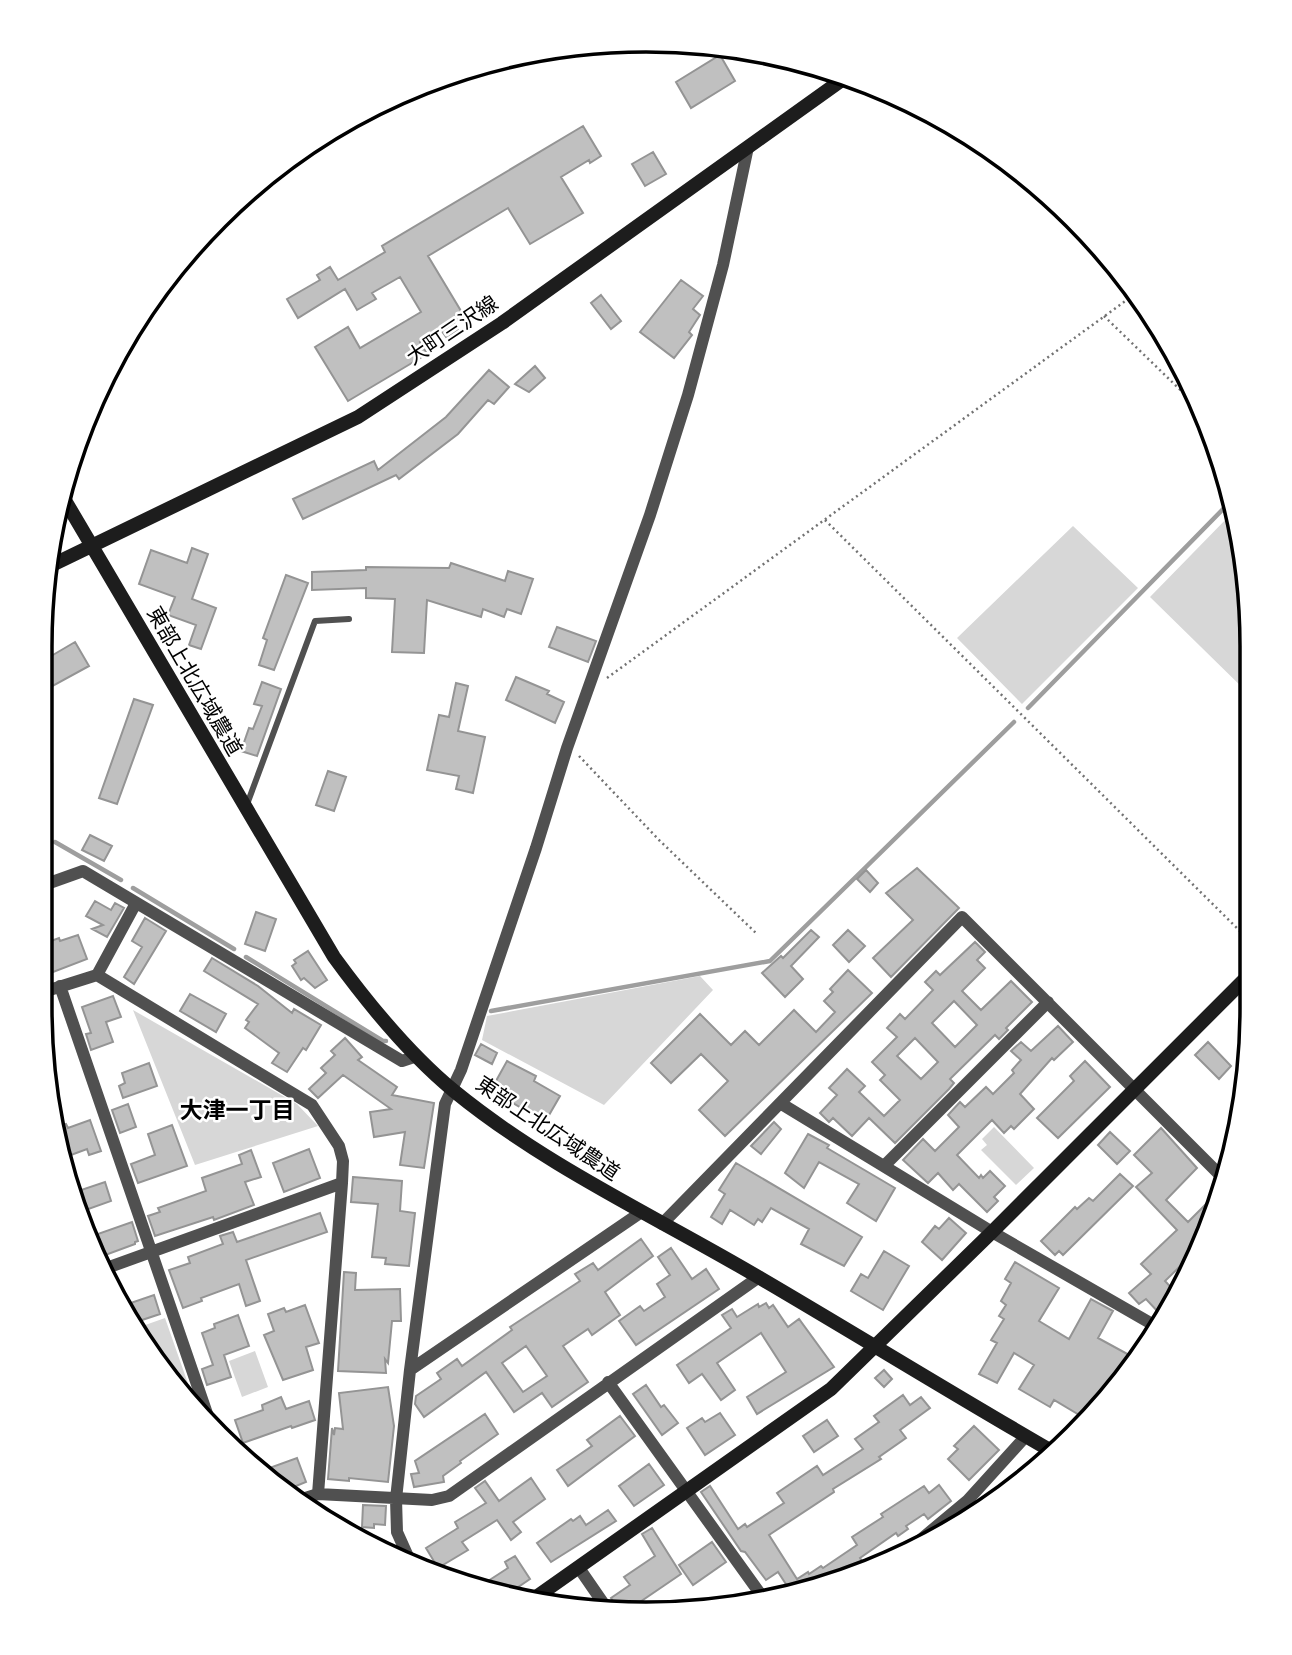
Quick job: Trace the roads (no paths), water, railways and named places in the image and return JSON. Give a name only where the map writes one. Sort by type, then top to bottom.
[{"type":"street","name":"大町三沢線","points":[[59,561],[358,417],[502,323],[836,84]]},
{"type":"street","points":[[405,1551],[397,1532],[397,1499],[410,1370],[445,1104],[461,1070],[567,748],[650,515],[688,395],[723,265],[748,147]]},
{"type":"street","name":"東部上北広域農道","points":[[69,507],[334,957],[385,1022],[417,1056],[452,1089],[496,1123],[640,1213],[759,1277],[1045,1447]]},
{"type":"street","points":[[52,882],[83,871],[402,1061],[417,1056]]},
{"type":"street","points":[[52,989],[97,975],[136,903]]},
{"type":"street","points":[[662,1224],[962,918],[1216,1171]]},
{"type":"street","points":[[97,975],[312,1105],[339,1146],[343,1161],[342,1183],[318,1494]]},
{"type":"street","points":[[542,1593],[831,1389],[1240,984]]},
{"type":"street","points":[[60,986],[204,1404]]},
{"type":"street","points":[[884,1166],[1048,1002]]},
{"type":"street","points":[[780,1103],[992,1232],[1149,1323]]},
{"type":"street","points":[[112,1266],[342,1183]]},
{"type":"street","points":[[410,1370],[640,1213]]},
{"type":"street","points":[[309,1497],[318,1494],[432,1500],[449,1496],[759,1277]]},
{"type":"street","points":[[608,1382],[759,1592]]},
{"type":"street","points":[[936,1526],[968,1500],[1026,1436]]},
{"type":"street","points":[[579,1568],[601,1600]]},
{"type":"lane","points":[[246,808],[316,621],[349,620]]},
{"type":"waterway","points":[[1028,708],[1223,509]]},
{"type":"waterway","points":[[491,1011],[770,961],[1014,722]]},
{"type":"waterway","points":[[55,842],[121,880]]},
{"type":"waterway","points":[[133,888],[234,949]]},
{"type":"waterway","points":[[246,957],[386,1041]]},
{"type":"district","name":"大津一丁目","points":[[237,1110]]}]
